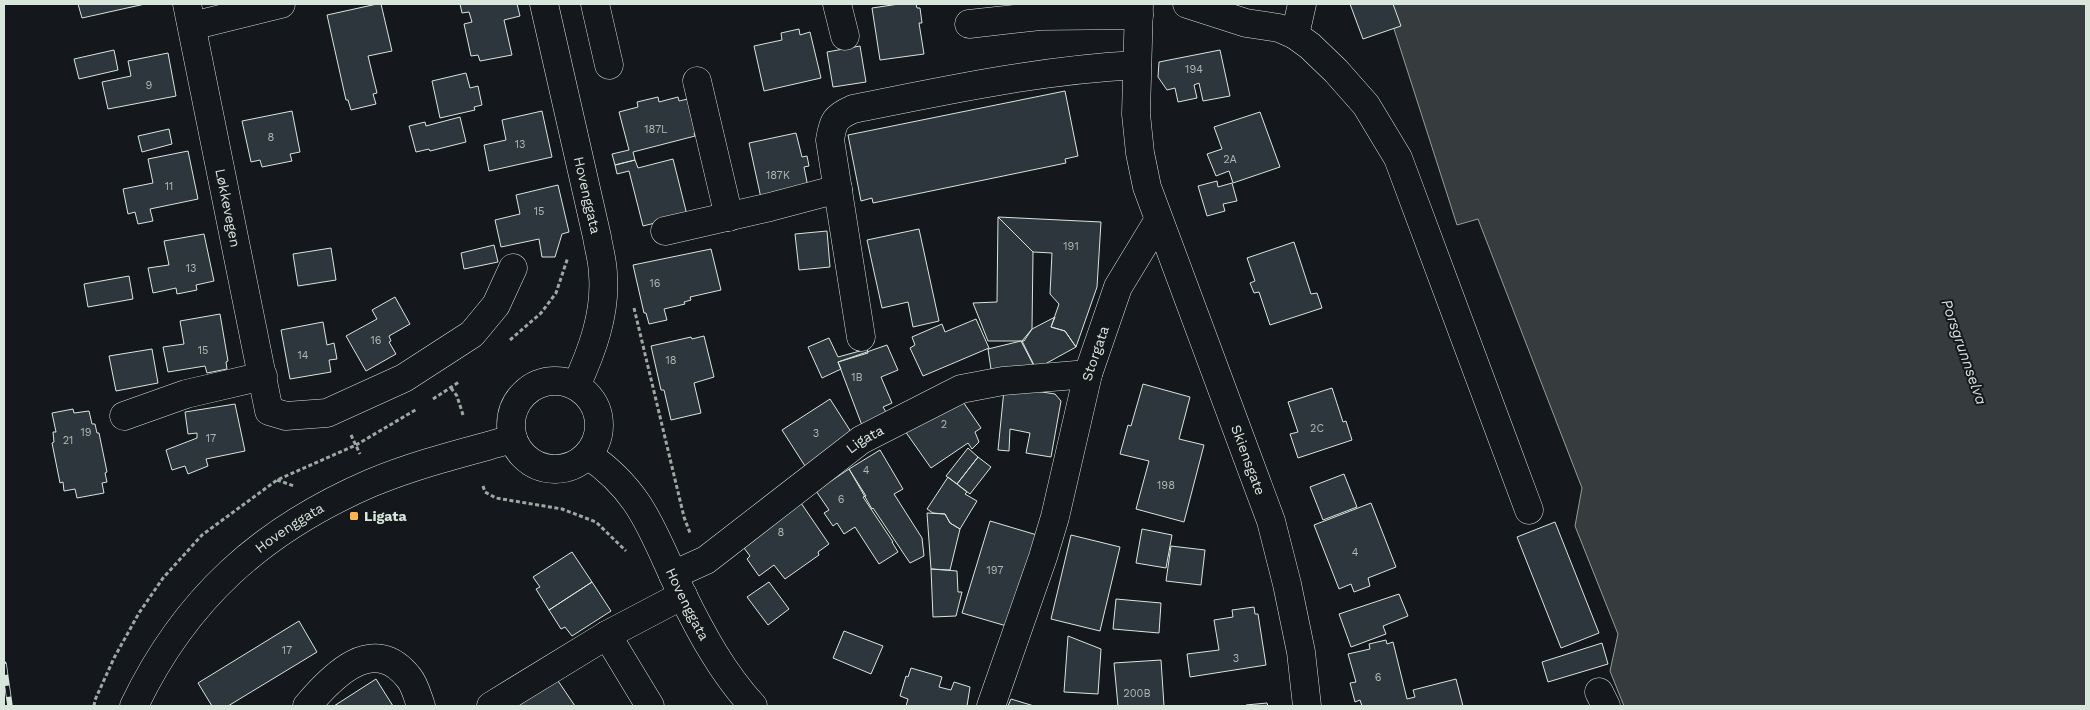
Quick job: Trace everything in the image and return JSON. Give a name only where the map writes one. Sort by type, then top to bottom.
[{"type":"street","points":[[190,15],[281,4]]},
{"type":"street","name":"Hovenggata","points":[[544,4],[597,237],[603,275],[602,306],[596,336],[576,386]]},
{"type":"street","points":[[595,4],[609,65]]},
{"type":"street","points":[[837,4],[845,36]]},
{"type":"street","points":[[1187,4],[1246,23],[1279,28],[1295,35],[1310,46],[1336,71],[1366,105],[1398,158],[1529,510]]},
{"type":"street","points":[[1295,35],[1302,4]]},
{"type":"street","points":[[969,24],[1040,16],[1139,9],[1136,114],[1140,153],[1147,187],[1158,221]]},
{"type":"street","name":"Løkkevegen","points":[[190,15],[270,411],[286,416],[327,413],[404,378],[472,334],[496,305],[513,268]]},
{"type":"street","points":[[861,337],[830,140],[832,125],[839,115],[852,109],[987,82],[1089,68],[1136,65]]},
{"type":"street","points":[[697,81],[730,217]]},
{"type":"street","points":[[666,231],[730,217],[838,189]]},
{"type":"street","name":"Storgata","points":[[991,706],[1044,557],[1088,374],[1118,287],[1158,221]]},
{"type":"street","name":"Skiensgate","points":[[1158,221],[1271,521],[1299,642],[1308,706]]},
{"type":"street","name":"Ligata","points":[[491,706],[607,635],[678,585],[706,560],[861,440],[961,389],[1003,381],[1088,374]]},
{"type":"street","points":[[124,416],[186,394],[263,376]]},
{"type":"street","points":[[564,381],[576,386],[587,394],[595,405],[599,418],[596,444],[588,456],[578,464],[552,470],[539,467],[528,461],[512,439],[510,426],[512,413],[526,391],[538,384],[564,381]]},
{"type":"street","name":"Hovenggata","points":[[134,706],[151,671],[176,633],[206,595],[242,560],[316,510],[371,483],[512,439]]},
{"type":"street","name":"Hovenggata","points":[[588,456],[606,468],[637,501],[655,532],[705,640],[732,683],[753,706]]},
{"type":"street","points":[[607,635],[650,706]]},
{"type":"street","points":[[307,706],[325,684],[347,667],[362,659],[378,658],[395,664],[410,679],[421,706]]},
{"type":"path","points":[[504,344],[542,314],[556,294],[568,257],[597,237]]},
{"type":"path","points":[[632,301],[684,517],[694,543],[706,560]]},
{"type":"path","points":[[427,402],[451,388],[466,376]]},
{"type":"path","points":[[451,388],[457,396],[462,414]]},
{"type":"path","points":[[94,706],[114,658],[139,613],[163,578],[202,535],[277,480],[356,445],[419,407]]},
{"type":"path","points":[[356,445],[361,457]]},
{"type":"path","points":[[277,480],[300,488]]},
{"type":"path","points":[[483,486],[485,492],[496,498],[562,509],[596,522],[630,557]]},
{"type":"water","name":"Porsgrunnselva","points":[[1386,4],[2086,4],[2086,706],[1624,706],[1610,671],[1618,634],[1575,526],[1582,488],[1478,219],[1457,225]]},
{"type":"building","points":[[78,4],[145,4],[82,18]]},
{"type":"building","points":[[381,4],[392,51],[368,56],[377,93],[373,94],[376,104],[351,110],[348,100],[346,100],[327,15]]},
{"type":"building","points":[[460,4],[517,4],[520,16],[504,20],[512,55],[480,61],[478,55],[471,56],[464,24],[472,22],[469,12],[462,13]]},
{"type":"building","points":[[899,4],[916,4],[917,8],[920,8],[922,23],[919,23],[924,54],[880,60],[872,8]]},
{"type":"building","points":[[1350,4],[1393,4],[1401,26],[1363,39]]},
{"type":"building","points":[[799,29],[800,35],[810,32],[821,78],[764,91],[754,46],[782,40],[781,33]]},
{"type":"building","points":[[860,46],[866,82],[833,87],[827,52]]},
{"type":"building","points":[[114,50],[118,70],[79,79],[74,59]]},
{"type":"building","points":[[1220,50],[1230,96],[1203,101],[1199,83],[1194,85],[1197,98],[1178,102],[1175,88],[1167,90],[1158,77],[1159,62]]},
{"type":"building","points":[[168,53],[176,96],[108,109],[102,82],[131,76],[128,61]]},
{"type":"building","points":[[466,73],[470,88],[478,86],[482,105],[474,107],[475,110],[440,118],[432,81]]},
{"type":"building","points":[[1065,91],[1078,156],[1065,159],[1066,163],[873,203],[872,198],[861,201],[848,135]]},
{"type":"building","points":[[658,97],[659,102],[678,97],[679,101],[692,98],[701,131],[694,133],[695,136],[633,152],[635,160],[615,165],[612,154],[629,150],[619,112],[638,107],[637,102]]},
{"type":"building","points":[[292,111],[300,152],[290,154],[292,161],[262,167],[260,160],[251,162],[242,121]]},
{"type":"building","points":[[542,111],[552,157],[489,171],[484,145],[506,140],[502,120]]},
{"type":"building","points":[[1260,112],[1280,167],[1233,183],[1229,171],[1216,176],[1207,154],[1222,149],[1214,127]]},
{"type":"building","points":[[460,117],[466,142],[430,151],[429,149],[416,152],[409,126],[425,122],[426,126]]},
{"type":"building","points":[[169,129],[172,144],[142,152],[138,136]]},
{"type":"building","points":[[796,133],[802,157],[807,156],[809,166],[804,167],[808,187],[761,198],[749,143]]},
{"type":"building","points":[[188,151],[198,199],[150,209],[153,221],[138,224],[135,212],[128,214],[123,189],[153,183],[148,159]]},
{"type":"building","points":[[673,159],[687,215],[643,226],[629,171],[617,174],[615,165],[635,160],[638,168]]},
{"type":"building","points":[[1217,181],[1218,187],[1232,183],[1237,201],[1223,204],[1225,211],[1207,216],[1198,186]]},
{"type":"building","points":[[558,185],[569,232],[562,234],[555,257],[542,257],[539,239],[501,247],[495,220],[520,214],[516,195]]},
{"type":"building","points":[[998,217],[1101,222],[1097,287],[1076,347],[1065,331],[1051,327],[1059,304],[1050,294],[1052,253],[1033,252]]},
{"type":"building","points":[[998,217],[1033,252],[1032,329],[1024,341],[988,341],[973,303],[997,302]]},
{"type":"building","points":[[919,229],[939,321],[913,327],[908,302],[882,308],[867,240]]},
{"type":"building","points":[[827,231],[830,267],[799,270],[795,234]]},
{"type":"building","points":[[204,234],[214,281],[196,285],[197,290],[177,294],[176,288],[153,293],[148,268],[169,265],[164,241]]},
{"type":"building","points":[[1294,242],[1311,294],[1317,293],[1322,308],[1270,325],[1259,292],[1254,293],[1250,283],[1255,281],[1247,258]]},
{"type":"building","points":[[494,245],[498,262],[464,269],[461,253]]},
{"type":"building","points":[[331,248],[336,280],[298,286],[293,254]]},
{"type":"building","points":[[711,249],[721,290],[690,297],[691,300],[684,302],[685,304],[664,309],[667,320],[649,324],[646,313],[644,313],[633,265]]},
{"type":"building","points":[[129,276],[133,299],[88,307],[84,284]]},
{"type":"building","points":[[395,297],[410,324],[389,336],[391,341],[389,342],[396,354],[366,371],[346,336],[377,319],[372,310]]},
{"type":"building","points":[[220,314],[228,361],[226,362],[227,369],[207,373],[205,366],[168,372],[163,347],[184,344],[180,321]]},
{"type":"building","points":[[1055,317],[1051,327],[1065,331],[1076,347],[1036,369],[1022,341],[1032,329]]},
{"type":"building","points":[[976,319],[989,348],[923,376],[910,348],[915,345],[912,337],[942,324],[945,332]]},
{"type":"building","points":[[323,322],[327,345],[334,343],[337,359],[329,360],[331,372],[290,379],[281,330]]},
{"type":"building","points":[[704,336],[714,377],[694,383],[701,413],[671,420],[664,390],[661,390],[651,346]]},
{"type":"building","points":[[829,338],[838,357],[867,349],[868,353],[838,362],[841,369],[822,378],[808,347]]},
{"type":"building","points":[[1021,341],[1036,370],[992,376],[988,349]]},
{"type":"building","points":[[887,345],[898,370],[881,377],[892,403],[883,407],[886,412],[863,428],[838,362]]},
{"type":"building","points":[[152,349],[158,383],[116,391],[109,356]]},
{"type":"building","points":[[1143,384],[1190,397],[1179,439],[1204,445],[1184,522],[1136,509],[1149,461],[1120,454],[1128,425],[1131,426]]},
{"type":"building","points":[[1332,388],[1343,422],[1346,421],[1352,440],[1298,458],[1290,434],[1298,432],[1288,402]]},
{"type":"building","points":[[1023,389],[1055,394],[1061,401],[1051,457],[1026,453],[1030,433],[1010,429],[1009,451],[998,450],[1004,390]]},
{"type":"building","points":[[959,396],[981,428],[975,432],[979,442],[972,449],[968,443],[931,468],[905,431]]},
{"type":"building","points":[[830,399],[853,435],[805,466],[782,430]]},
{"type":"building","points":[[235,404],[245,451],[206,459],[208,466],[188,474],[185,466],[172,470],[166,450],[197,438],[197,433],[188,434],[185,412]]},
{"type":"building","points":[[73,409],[74,413],[89,411],[92,424],[95,424],[97,433],[99,433],[107,472],[105,473],[107,482],[102,483],[104,493],[77,498],[75,489],[64,491],[63,482],[60,483],[52,443],[54,442],[53,432],[56,432],[52,413]]},
{"type":"building","points":[[968,448],[978,457],[957,484],[946,476]]},
{"type":"building","points":[[880,450],[903,489],[894,494],[922,538],[924,556],[910,563],[872,509],[849,469]]},
{"type":"building","points":[[978,457],[991,467],[970,494],[957,484]]},
{"type":"building","points":[[849,469],[866,496],[863,497],[898,552],[879,564],[855,527],[844,534],[837,523],[833,526],[824,513],[829,510],[816,491]]},
{"type":"building","points":[[1344,474],[1357,507],[1323,520],[1310,487]]},
{"type":"building","points":[[948,477],[967,492],[965,494],[977,501],[960,529],[950,523],[945,514],[933,513],[927,509]]},
{"type":"building","points":[[801,503],[829,544],[818,552],[819,555],[785,579],[774,565],[759,576],[747,559],[750,556],[744,548],[756,539],[754,537]]},
{"type":"building","points":[[1371,503],[1396,567],[1368,578],[1370,586],[1354,592],[1351,584],[1339,589],[1314,525]]},
{"type":"building","points":[[927,513],[945,514],[950,523],[960,529],[950,570],[931,569]]},
{"type":"building","points":[[990,521],[1037,535],[1010,627],[962,613]]},
{"type":"building","points":[[1555,522],[1599,633],[1561,648],[1517,537]]},
{"type":"building","points":[[1142,529],[1172,535],[1166,568],[1136,563]]},
{"type":"building","points":[[1071,535],[1120,547],[1100,631],[1051,619]]},
{"type":"building","points":[[1171,546],[1205,550],[1201,585],[1166,581]]},
{"type":"building","points":[[572,552],[592,582],[549,610],[536,589],[540,587],[533,577]]},
{"type":"building","points":[[931,569],[957,571],[958,592],[962,592],[956,616],[933,617]]},
{"type":"building","points":[[592,582],[611,611],[572,636],[565,627],[561,629],[549,610]]},
{"type":"building","points":[[769,582],[789,609],[768,625],[747,597]]},
{"type":"building","points":[[1399,594],[1408,616],[1383,626],[1386,634],[1351,647],[1339,614]]},
{"type":"building","points":[[1116,599],[1161,603],[1159,633],[1113,629]]},
{"type":"building","points":[[1254,607],[1255,614],[1258,614],[1266,665],[1190,677],[1187,654],[1219,650],[1214,620],[1233,617],[1232,610]]},
{"type":"building","points":[[299,621],[317,652],[228,706],[212,706],[198,683]]},
{"type":"building","points":[[844,631],[883,646],[871,674],[833,658]]},
{"type":"building","points":[[1068,636],[1101,649],[1098,694],[1064,692]]},
{"type":"building","points":[[1386,640],[1387,644],[1393,642],[1407,699],[1415,697],[1413,690],[1456,679],[1463,706],[1362,706],[1360,700],[1355,702],[1350,683],[1356,682],[1348,654],[1370,649],[1369,644]]},
{"type":"building","points":[[1602,643],[1608,664],[1548,682],[1542,662]]},
{"type":"building","points":[[1161,660],[1164,706],[1118,706],[1114,663]]},
{"type":"building","points":[[911,668],[942,677],[939,687],[951,690],[954,682],[970,687],[967,706],[906,706],[908,699],[900,696],[906,676],[908,677]]},
{"type":"building","points":[[554,675],[575,706],[507,706]]},
{"type":"building","points":[[376,679],[393,706],[334,706]]},
{"type":"building","points":[[1011,699],[1034,706],[1008,706]]},
{"type":"building","points":[[1267,703],[1268,706],[1246,706],[1246,705]]},
{"type":"railway","points":[[4,664],[10,706]]},
{"type":"place","name":"Ligata","points":[[354,516]]}]
